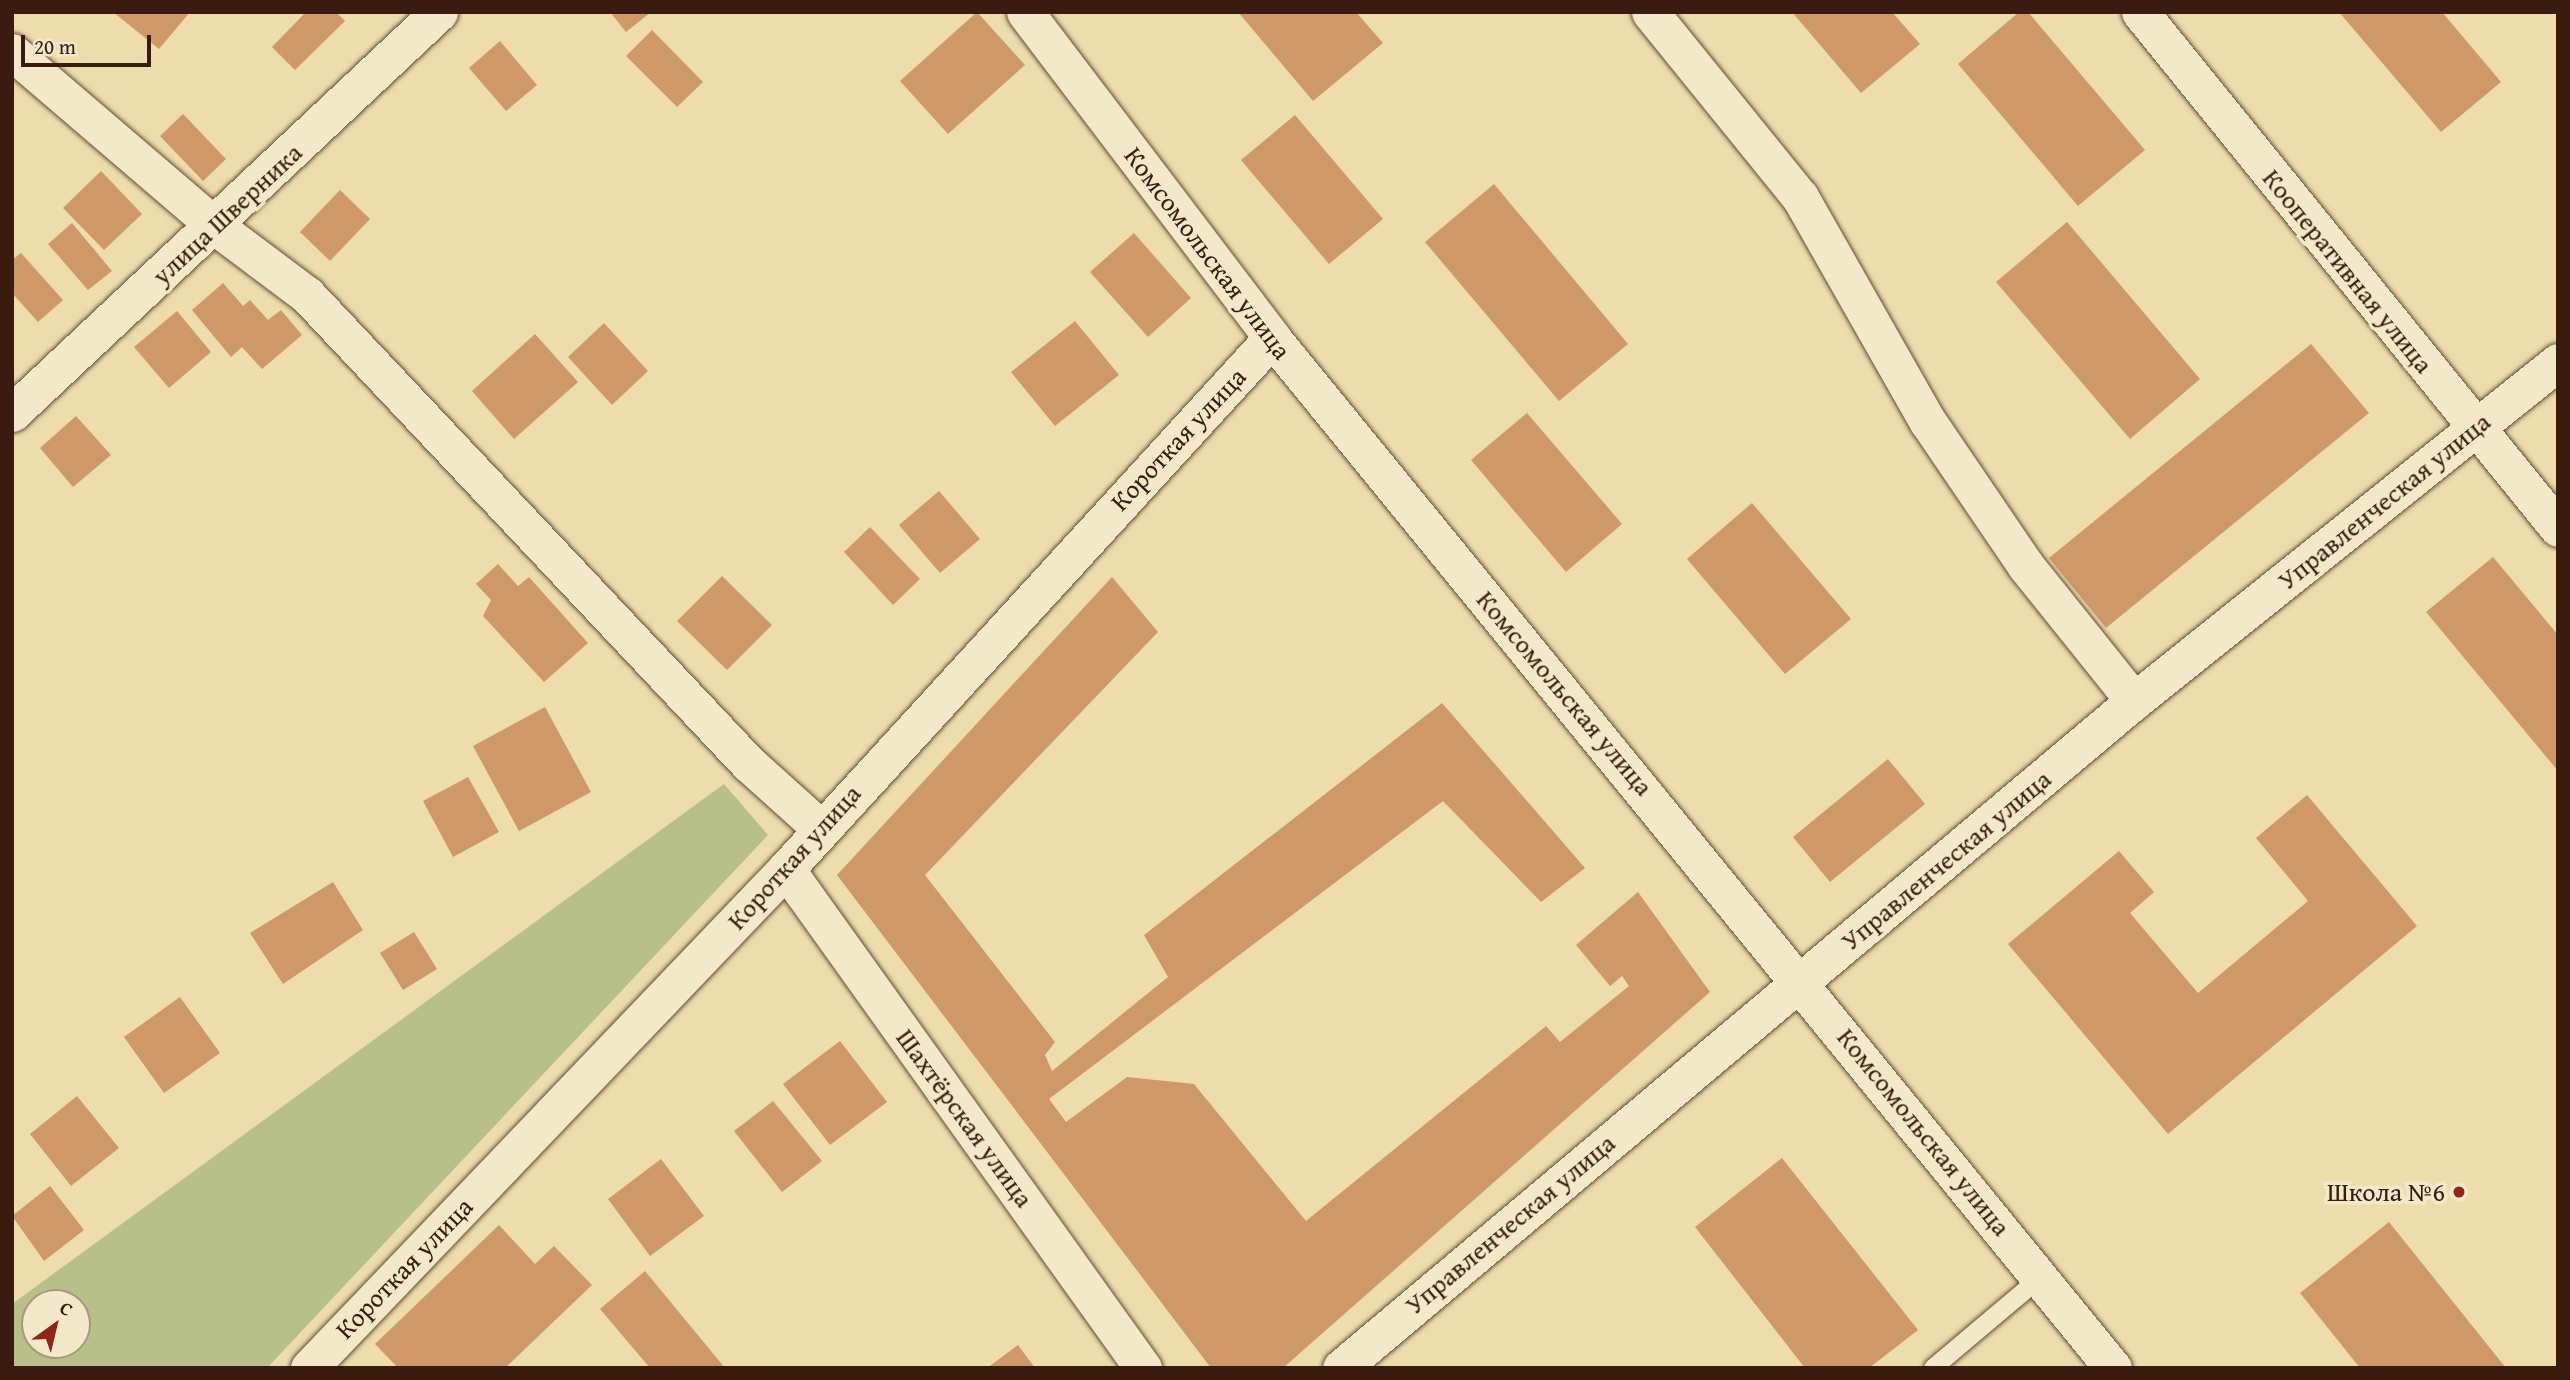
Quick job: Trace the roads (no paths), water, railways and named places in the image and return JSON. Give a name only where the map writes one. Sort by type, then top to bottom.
[{"type":"street","name":"улица Шверника","points":[[12,413],[215,226],[439,12]]},
{"type":"street","name":"Комсомольская улица","points":[[1026,12],[1272,338],[1802,981],[2113,1368]]},
{"type":"street","points":[[1650,12],[1800,197],[1928,422],[2026,566],[2134,701]]},
{"type":"street","name":"Кооперативная улица","points":[[2140,12],[2558,528]]},
{"type":"street","points":[[12,52],[215,226],[307,295],[748,764],[820,828]]},
{"type":"street","name":"Короткая улица","points":[[309,1368],[786,869],[820,828],[1272,338]]},
{"type":"street","name":"Управленческая улица","points":[[1341,1368],[2134,701],[2558,362]]},
{"type":"street","name":"Шахтёрская улица","points":[[786,869],[1143,1368]]},
{"type":"lane","points":[[1933,1368],[2041,1277]]},
{"type":"place","name":"Школа №6","points":[[2459,1192]]}]
